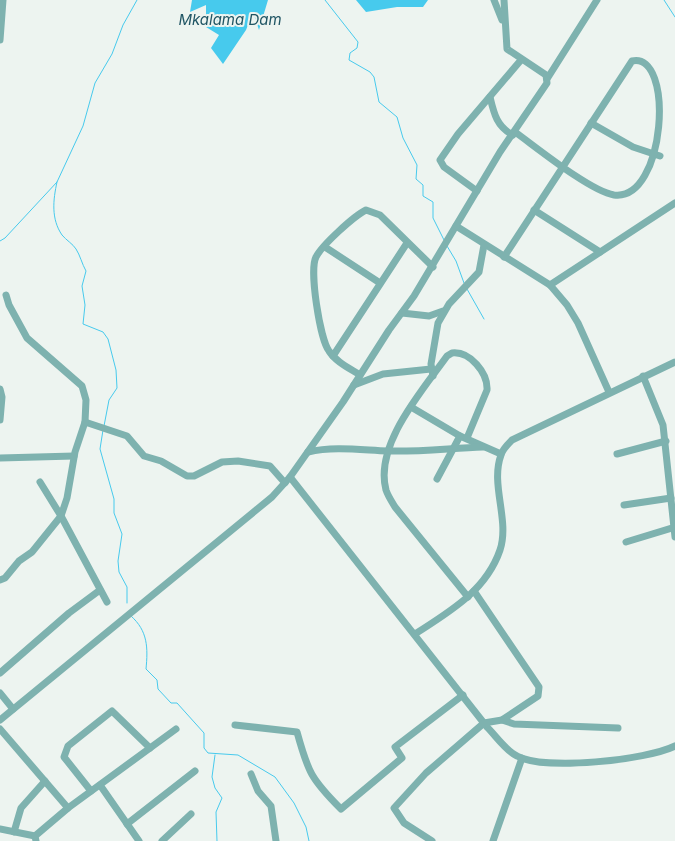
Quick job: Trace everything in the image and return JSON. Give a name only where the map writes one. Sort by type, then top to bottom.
[{"type":"street","points":[[0,40],[3,0]]},
{"type":"street","points":[[494,0],[505,26]]},
{"type":"street","points":[[504,0],[507,49],[546,76],[547,79]]},
{"type":"street","points":[[0,720],[235,528],[288,480],[433,266],[597,0]]},
{"type":"street","points":[[477,192],[444,167],[440,160],[448,147],[521,60]]},
{"type":"street","points":[[504,257],[632,61],[642,60],[656,67]]},
{"type":"street","points":[[490,97],[496,121],[504,130],[514,134],[600,190],[615,195],[628,193],[644,183],[652,173],[660,156],[667,124]]},
{"type":"street","points":[[590,123],[633,147],[660,156]]},
{"type":"street","points":[[550,285],[675,203]]},
{"type":"street","points":[[360,375],[333,356],[327,349],[322,334],[314,273],[316,256],[354,219],[366,210],[380,216],[433,266]]},
{"type":"street","points":[[534,210],[600,252]]},
{"type":"street","points":[[456,226],[550,285],[567,305],[578,323],[609,392]]},
{"type":"street","points":[[333,356],[407,243]]},
{"type":"street","points":[[432,372],[435,330],[444,311],[479,272],[484,245]]},
{"type":"street","points":[[325,247],[380,282]]},
{"type":"street","points":[[0,580],[5,578],[19,561],[32,552],[62,516],[74,456],[84,422],[86,400],[82,386],[27,338],[9,305],[6,295]]},
{"type":"street","points":[[402,313],[429,316],[444,311]]},
{"type":"street","points":[[437,478],[453,448],[463,437],[487,390],[485,376],[469,359],[458,352],[446,356],[432,372],[396,432],[388,451],[385,470],[386,492],[395,507],[468,597]]},
{"type":"street","points":[[415,634],[461,604],[474,591],[491,567],[500,550],[502,532],[498,472],[501,454],[518,436],[675,362]]},
{"type":"street","points":[[354,385],[383,374],[432,372]]},
{"type":"street","points":[[643,376],[659,411],[666,441],[675,537]]},
{"type":"street","points":[[0,389],[2,397],[0,420]]},
{"type":"street","points":[[411,407],[463,437],[501,454]]},
{"type":"street","points":[[84,422],[127,436],[144,456],[162,462],[188,476],[200,474],[222,462],[238,461],[270,466],[288,480],[415,634],[484,723],[516,756],[544,762],[618,761],[665,751],[675,746]]},
{"type":"street","points":[[617,454],[666,441]]},
{"type":"street","points":[[308,452],[353,448],[388,451],[483,447]]},
{"type":"street","points":[[0,458],[74,456]]},
{"type":"street","points":[[40,482],[62,516],[107,602]]},
{"type":"street","points":[[624,505],[671,498]]},
{"type":"street","points":[[626,542],[674,527]]},
{"type":"street","points":[[0,673],[69,613],[100,590]]},
{"type":"street","points":[[432,841],[404,823],[394,808],[426,773],[484,723],[502,720],[538,696],[539,687],[474,591]]},
{"type":"street","points":[[0,693],[13,709]]},
{"type":"street","points":[[235,725],[297,732],[307,769],[317,785],[341,809],[402,758],[395,747],[463,695]]},
{"type":"street","points":[[91,792],[64,757],[68,746],[112,711],[150,748]]},
{"type":"street","points":[[502,720],[514,724],[618,728]]},
{"type":"street","points":[[0,729],[68,808]]},
{"type":"street","points":[[0,829],[36,839],[68,808],[176,729]]},
{"type":"street","points":[[493,841],[522,758]]},
{"type":"street","points":[[127,824],[195,771]]},
{"type":"street","points":[[251,774],[258,791],[271,806],[276,841]]},
{"type":"street","points":[[14,832],[20,808],[45,781]]},
{"type":"street","points":[[100,785],[139,841]]},
{"type":"street","points":[[162,841],[191,814]]},
{"type":"water","name":"Mkalama Dam","points":[[192,0],[268,0],[259,30],[253,12],[246,30],[223,64],[211,48],[219,35],[206,27],[206,5],[190,12]]},
{"type":"water","points":[[356,0],[428,0],[423,7],[397,7],[366,12]]},
{"type":"waterway","points":[[0,241],[5,238],[57,182],[83,126],[95,83],[112,54],[123,25],[137,0]]},
{"type":"waterway","points":[[325,0],[358,42],[357,48],[350,53],[349,60],[370,72],[374,77],[379,102],[397,117],[403,138],[417,165],[416,179],[423,185],[423,196],[433,202],[433,218],[444,240]]},
{"type":"waterway","points":[[664,0],[675,17]]},
{"type":"waterway","points":[[57,182],[54,202],[58,229],[76,249],[86,271],[82,286],[85,305],[83,324],[103,332],[108,339],[116,370],[117,388],[109,400],[104,426]]},
{"type":"waterway","points":[[447,246],[456,261],[464,283]]},
{"type":"waterway","points":[[467,289],[484,319]]},
{"type":"waterway","points":[[103,430],[100,449],[114,499],[114,513],[122,534],[118,561],[119,572],[127,587],[127,603]]},
{"type":"waterway","points":[[131,616],[141,628],[146,640],[146,669],[157,680],[158,689],[171,703],[177,703],[204,733],[204,748],[208,753],[238,755],[275,777],[294,803],[306,827],[309,841]]},
{"type":"waterway","points":[[215,755],[212,777],[215,788],[222,798],[216,812],[217,841]]}]
